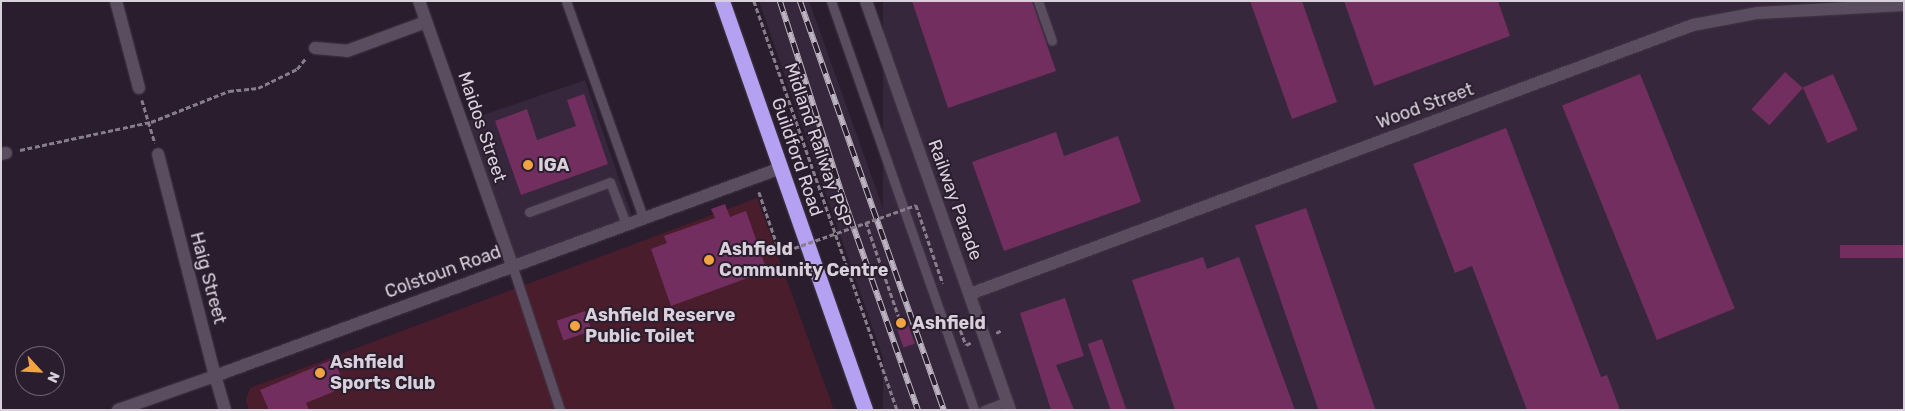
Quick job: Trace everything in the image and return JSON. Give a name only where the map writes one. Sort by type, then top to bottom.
[{"type":"highway","name":"Guildford Road","points":[[722,1],[866,410]]},
{"type":"street","points":[[116,1],[139,88]]},
{"type":"street","name":"Maidos Street","points":[[419,1],[512,265]]},
{"type":"street","name":"Railway Parade","points":[[866,1],[1009,406]]},
{"type":"street","name":"Wood Street","points":[[970,294],[1693,25],[1758,13],[1904,5]]},
{"type":"street","points":[[315,48],[347,51],[426,22]]},
{"type":"street","name":"Haig Street","points":[[158,154],[224,410]]},
{"type":"street","name":"Colstoun Road","points":[[118,410],[781,168]]},
{"type":"lane","points":[[566,1],[643,217]]},
{"type":"lane","points":[[1038,1],[1052,40]]},
{"type":"lane","points":[[834,2],[974,410]]},
{"type":"lane","points":[[529,212],[610,182],[626,224]]},
{"type":"lane","points":[[512,265],[560,410]]},
{"type":"lane","points":[[984,410],[1009,406]]},
{"type":"path","name":"Midland Railway PSP","points":[[754,1],[897,410]]},
{"type":"path","points":[[4,154],[149,123],[229,91],[258,88],[296,69],[315,48]]},
{"type":"path","points":[[139,88],[158,154]]},
{"type":"path","points":[[759,192],[780,253],[916,205],[943,284]]},
{"type":"path","points":[[866,222],[901,323]]},
{"type":"shaded area","points":[[759,1],[809,1],[955,410],[901,410]]},
{"type":"shaded area","points":[[883,1],[1904,1],[1904,410],[883,410]]},
{"type":"shaded area","points":[[585,80],[634,221],[511,263],[462,122]]},
{"type":"shaded area","points":[[757,198],[834,410],[249,410],[246,400],[250,388]]},
{"type":"building","points":[[912,1],[1032,1],[1056,71],[948,108]]},
{"type":"building","points":[[1250,1],[1302,1],[1337,102],[1292,119]]},
{"type":"building","points":[[1344,1],[1498,1],[1510,36],[1374,86]]},
{"type":"building","points":[[1785,72],[1803,88],[1769,125],[1752,109]]},
{"type":"building","points":[[1640,74],[1735,309],[1657,340],[1562,105]]},
{"type":"building","points":[[1833,74],[1858,130],[1828,143],[1803,87]]},
{"type":"building","points":[[584,94],[608,164],[521,195],[495,121],[527,109],[537,140],[576,126],[567,100]]},
{"type":"building","points":[[1506,128],[1601,377],[1607,375],[1620,410],[1527,410],[1472,266],[1455,273],[1413,164]]},
{"type":"building","points":[[1056,132],[1064,156],[1118,136],[1141,202],[1004,251],[972,162]]},
{"type":"building","name":"Ashfield Community Centre","points":[[725,204],[730,217],[746,211],[767,271],[671,306],[651,249],[667,243],[664,236],[715,218],[711,209]]},
{"type":"building","points":[[1306,208],[1375,409],[1318,410],[1255,226]]},
{"type":"building","points":[[1840,245],[1904,245],[1904,258],[1840,258]]},
{"type":"building","points":[[1203,257],[1207,269],[1239,257],[1295,410],[1175,410],[1132,280]]},
{"type":"building","points":[[1065,298],[1084,356],[1056,365],[1074,410],[1051,410],[1020,313]]},
{"type":"building","name":"Ashfield Reserve Public Toilet","points":[[585,311],[592,331],[563,341],[557,321]]},
{"type":"building","points":[[907,321],[915,344],[903,348],[896,325]]},
{"type":"building","points":[[1102,339],[1126,410],[1111,410],[1088,344]]},
{"type":"building","name":"Ashfield Sports Club","points":[[334,359],[345,387],[306,403],[309,410],[269,410],[260,390]]},
{"type":"railway","points":[[780,1],[843,197],[918,410]]},
{"type":"railway","points":[[800,1],[944,410]]},
{"type":"place","name":"IGA","points":[[528,165]]},
{"type":"place","name":"Ashfield Community Centre","points":[[709,260]]},
{"type":"place","name":"Ashfield","points":[[901,323]]},
{"type":"place","name":"Ashfield Reserve Public Toilet","points":[[575,326]]},
{"type":"place","name":"Ashfield Sports Club","points":[[320,373]]}]
